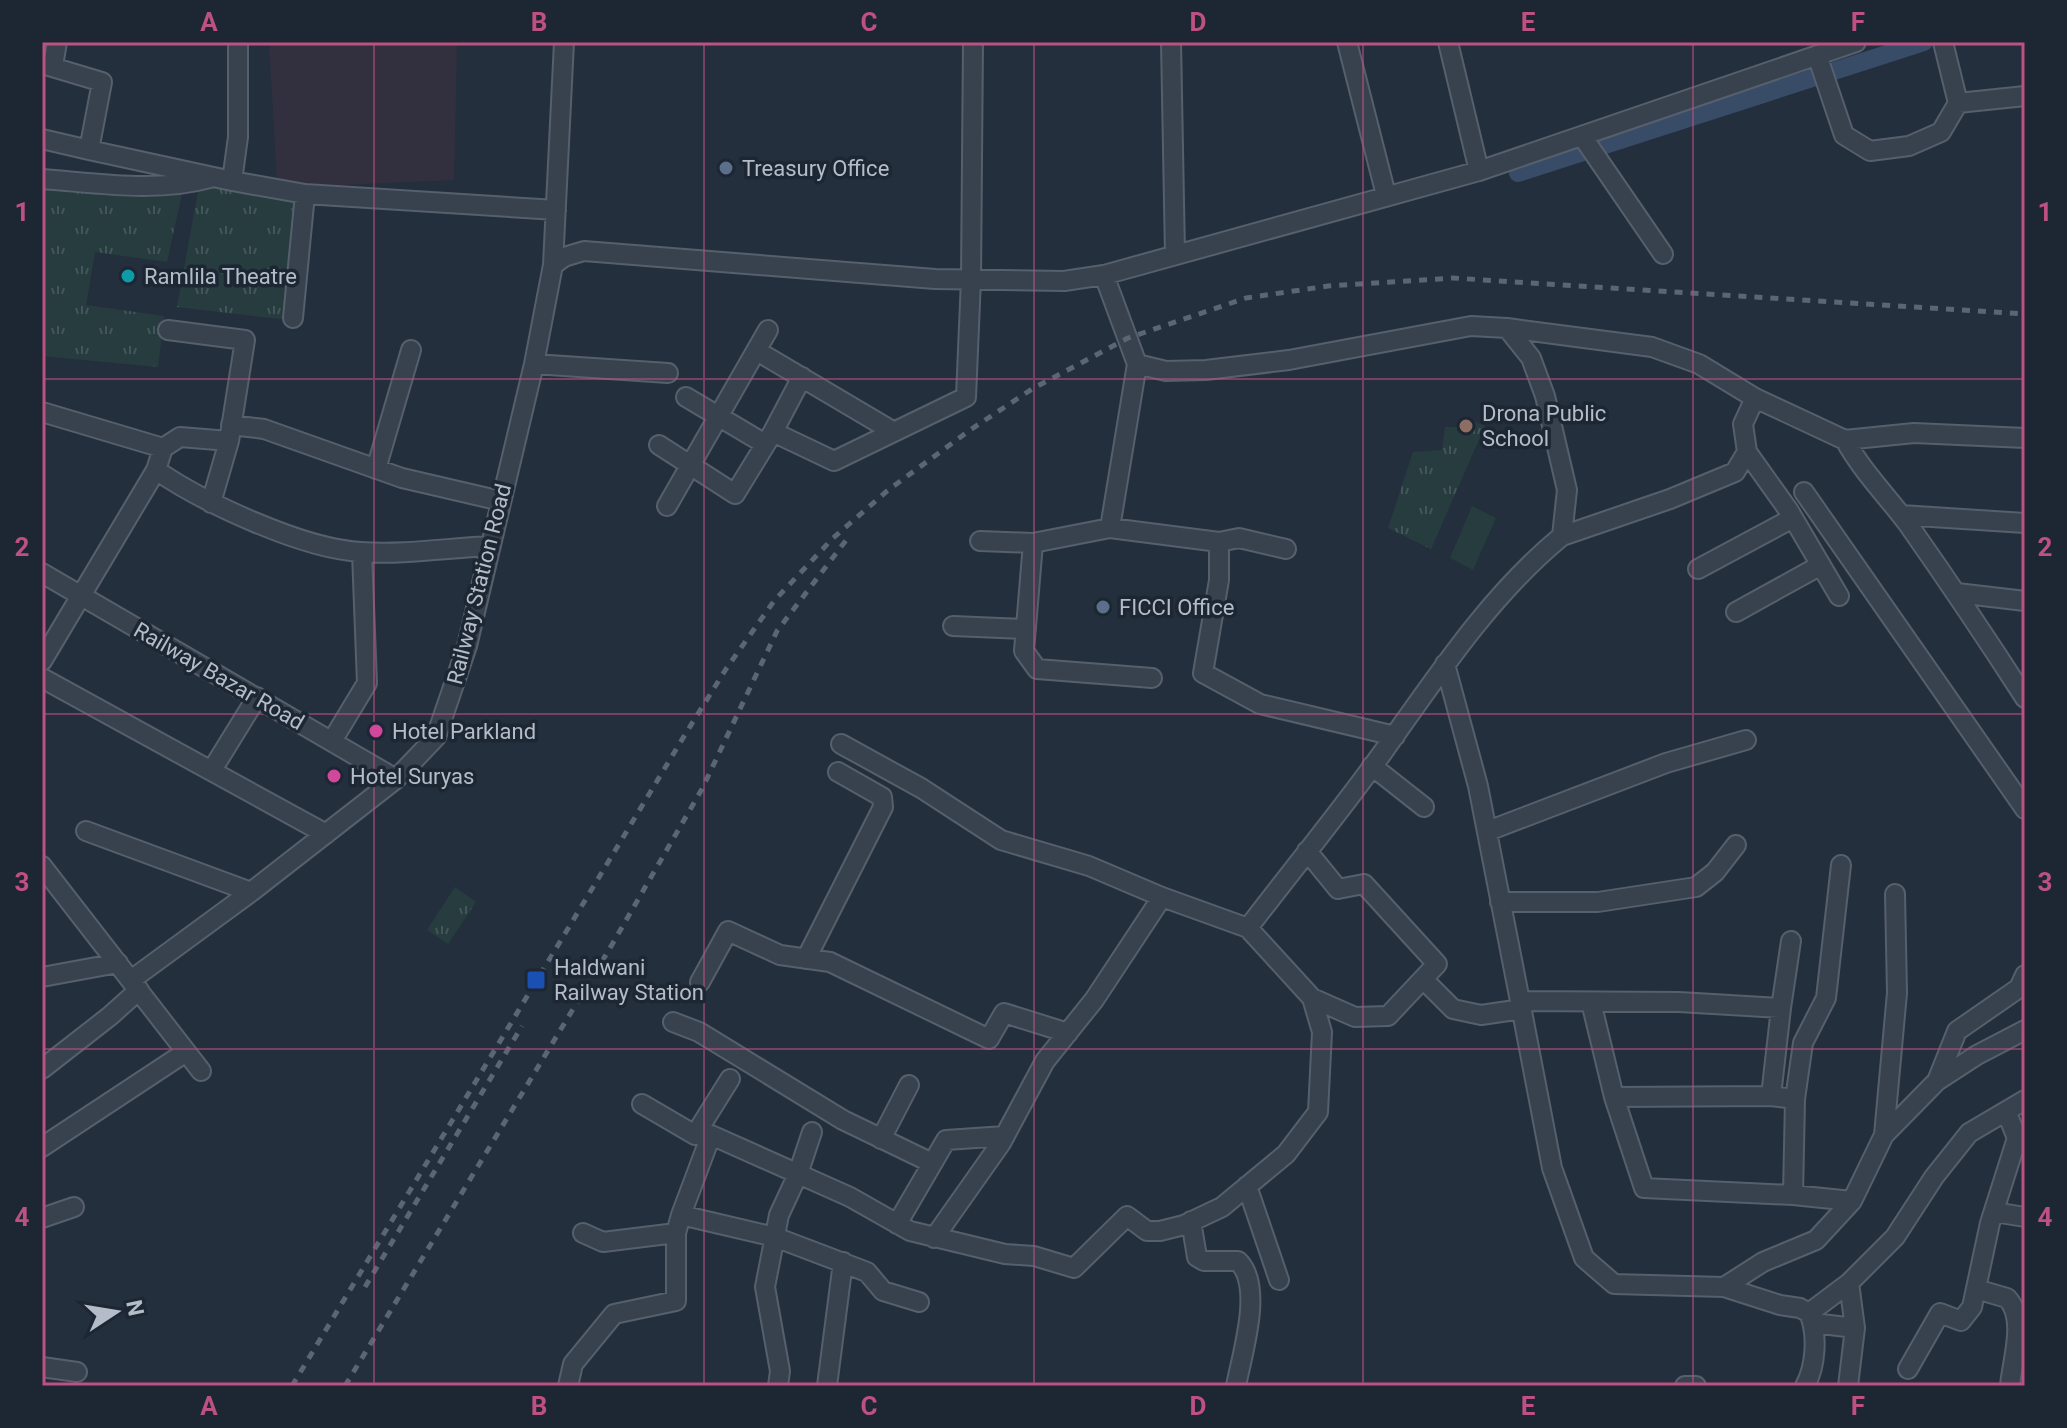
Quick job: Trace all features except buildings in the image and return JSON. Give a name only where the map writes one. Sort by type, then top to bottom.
[{"type":"street","points":[[57,42],[47,65],[102,82],[89,150]]},
{"type":"street","points":[[222,179],[238,137],[238,42]]},
{"type":"street","name":"Railway Station Road","points":[[42,1069],[110,1016],[135,985],[396,779],[436,737],[467,646],[534,364],[553,265],[564,42]]},
{"type":"street","points":[[686,397],[719,416],[769,438],[834,461],[966,397],[971,279],[973,42]]},
{"type":"street","points":[[1171,42],[1175,255]]},
{"type":"street","points":[[1347,42],[1386,195]]},
{"type":"street","points":[[1448,42],[1479,171]]},
{"type":"street","points":[[553,265],[564,257],[584,251],[935,279],[1064,281],[1104,275],[1479,171],[1582,136],[1821,68],[1856,42]]},
{"type":"street","points":[[1821,68],[1844,135],[1870,151],[1909,146],[1941,132],[1958,103],[1944,44]]},
{"type":"street","points":[[1958,103],[2021,98]]},
{"type":"street","points":[[1582,136],[1663,254]]},
{"type":"street","points":[[42,139],[305,194],[556,210]]},
{"type":"street","points":[[42,179],[135,186],[184,185],[222,179]]},
{"type":"street","points":[[293,318],[305,194]]},
{"type":"street","points":[[1104,275],[1137,364],[1110,528]]},
{"type":"street","points":[[1137,364],[1166,371],[1206,370],[1289,360],[1471,326],[1507,328],[1652,347],[1699,364],[1755,398],[1845,440],[1914,433],[2025,438]]},
{"type":"street","points":[[1507,328],[1531,358],[1545,396],[1567,490],[1562,536]]},
{"type":"street","points":[[168,330],[245,340],[230,433],[211,503]]},
{"type":"street","points":[[667,506],[768,330]]},
{"type":"street","points":[[376,469],[411,350]]},
{"type":"street","points":[[757,351],[894,432]]},
{"type":"street","points":[[534,364],[668,373]]},
{"type":"street","points":[[659,445],[735,494],[802,377]]},
{"type":"street","points":[[1755,398],[1743,424],[1747,452],[1793,518],[1839,596]]},
{"type":"street","points":[[42,412],[163,448]]},
{"type":"street","points":[[42,661],[156,470],[163,448],[180,437],[264,429],[402,478],[501,501]]},
{"type":"street","points":[[1845,440],[1957,593],[2025,698]]},
{"type":"street","points":[[1248,928],[1395,736],[1445,664],[1533,560],[1562,536],[1670,499],[1735,472],[1747,452]]},
{"type":"street","points":[[156,470],[211,503],[328,549],[362,553],[491,546]]},
{"type":"street","points":[[1804,492],[2025,809]]},
{"type":"street","points":[[1901,515],[2025,523]]},
{"type":"street","points":[[1698,569],[1793,518]]},
{"type":"street","points":[[980,541],[1033,543],[1110,528],[1219,542],[1239,538],[1286,549]]},
{"type":"street","points":[[1219,542],[1219,580],[1203,673],[1260,704],[1395,736]]},
{"type":"street","points":[[1033,543],[1024,651],[1037,669],[1152,678]]},
{"type":"street","points":[[332,741],[367,683],[362,553]]},
{"type":"street","points":[[1736,612],[1821,565]]},
{"type":"street","name":"Railway Bazar Road","points":[[42,573],[396,779]]},
{"type":"street","points":[[1957,593],[2025,601]]},
{"type":"street","points":[[953,626],[1026,629]]},
{"type":"street","points":[[1445,664],[1488,831],[1552,1168],[1584,1258],[1614,1284],[1724,1287],[1780,1305],[1800,1308],[1811,1318],[1855,1328]]},
{"type":"street","points":[[42,678],[326,834]]},
{"type":"street","points":[[212,770],[257,697]]},
{"type":"street","points":[[1488,831],[1666,763],[1746,740]]},
{"type":"street","points":[[841,744],[921,788],[1001,840],[1089,866],[1248,928],[1312,998],[1355,1017],[1388,1016],[1437,964],[1364,884],[1338,889],[1307,851]]},
{"type":"street","points":[[1372,766],[1424,807]]},
{"type":"street","points":[[806,959],[883,807],[882,797],[838,772]]},
{"type":"street","points":[[86,831],[251,892]]},
{"type":"street","points":[[1500,902],[1598,902],[1696,887],[1715,872],[1736,845]]},
{"type":"street","points":[[1793,1195],[1795,1099],[1803,1043],[1826,998],[1841,865]]},
{"type":"street","points":[[42,866],[201,1071]]},
{"type":"street","points":[[1884,1135],[1897,993],[1895,894]]},
{"type":"street","points":[[934,1238],[1005,1136],[1045,1061],[1094,1000],[1162,897]]},
{"type":"street","points":[[700,982],[728,931],[780,955],[830,962],[989,1039],[1004,1013],[1068,1033]]},
{"type":"street","points":[[1771,1096],[1791,941]]},
{"type":"street","points":[[42,977],[118,963]]},
{"type":"street","points":[[1937,1081],[1957,1031],[2019,988],[2025,975]]},
{"type":"street","points":[[1423,979],[1453,1009],[1481,1015],[1521,1005],[1591,1002],[1679,1002],[1781,1008]]},
{"type":"street","points":[[2006,997],[2025,995]]},
{"type":"street","points":[[642,1104],[703,1135],[850,1197],[897,1224],[934,1238],[1005,1254],[1034,1256],[1074,1268],[1127,1216],[1147,1231],[1160,1231],[1191,1221],[1222,1207],[1286,1154],[1318,1112],[1322,1032],[1312,998]]},
{"type":"street","points":[[1591,1002],[1614,1097],[1644,1188],[1852,1201]]},
{"type":"street","points":[[673,1022],[699,1032],[843,1120],[932,1163]]},
{"type":"street","points":[[1724,1287],[1763,1262],[1816,1240],[1852,1201],[1884,1135],[1937,1081],[1977,1055],[2025,1030]]},
{"type":"street","points":[[42,1147],[186,1052]]},
{"type":"street","points":[[568,1386],[573,1364],[614,1314],[676,1301],[676,1233],[703,1135],[730,1079]]},
{"type":"street","points":[[881,1139],[909,1085]]},
{"type":"street","points":[[1614,1097],[1771,1096],[1795,1099]]},
{"type":"street","points":[[1811,1318],[1895,1237],[1934,1177],[1969,1133],[2025,1100]]},
{"type":"street","points":[[1908,1369],[1940,1313],[1961,1321],[1972,1307],[1994,1212],[2017,1138],[2006,1111]]},
{"type":"street","points":[[778,1386],[780,1371],[765,1287],[779,1215],[798,1174],[812,1132]]},
{"type":"street","points":[[897,1224],[946,1140],[1005,1136]]},
{"type":"street","points":[[1247,1186],[1279,1280]]},
{"type":"street","points":[[42,1218],[74,1207]]},
{"type":"street","points":[[1994,1212],[2025,1217]]},
{"type":"street","points":[[681,1215],[775,1237],[867,1272],[883,1291],[919,1302]]},
{"type":"street","points":[[1191,1221],[1197,1257],[1204,1261],[1238,1261],[1244,1268],[1251,1291],[1236,1386]]},
{"type":"street","points":[[583,1233],[603,1242],[676,1233]]},
{"type":"street","points":[[827,1386],[843,1262]]},
{"type":"street","points":[[1848,1386],[1855,1328],[1849,1283]]},
{"type":"street","points":[[1976,1289],[2007,1298],[2013,1307],[2016,1330],[2010,1386]]},
{"type":"street","points":[[1805,1386],[1809,1379],[1816,1334],[1811,1318]]},
{"type":"street","points":[[42,1367],[77,1372]]},
{"type":"street","points":[[1685,1386],[1696,1386]]},
{"type":"shaded area","points":[[269,42],[457,42],[454,180],[339,185],[277,182]]},
{"type":"green space","points":[[199,186],[300,201],[289,320],[177,307]]},
{"type":"green space","points":[[42,188],[105,193],[182,193],[167,262],[95,252],[86,305],[164,316],[158,367],[42,356]]},
{"type":"green space","points":[[1471,420],[1485,426],[1431,549],[1388,528],[1413,452],[1442,450],[1445,427],[1467,427]]},
{"type":"green space","points":[[1472,506],[1496,518],[1473,570],[1450,558]]},
{"type":"green space","points":[[455,887],[476,902],[448,944],[427,930]]},
{"type":"waterway","points":[[1518,173],[1924,42]]},
{"type":"railway","points":[[292,1386],[686,733],[774,601],[833,538],[887,491],[1032,389],[1128,338],[1246,298],[1328,286],[1453,278],[2025,314]]},
{"type":"railway","points":[[345,1386],[610,948],[702,789],[777,631],[850,535]]},
{"type":"railway","points":[[365,1287],[522,1026]]},
{"type":"place","name":"Treasury Office","points":[[726,168]]},
{"type":"place","name":"Ramlila Theatre","points":[[128,276]]},
{"type":"place","name":"Drona Public School","points":[[1466,426]]},
{"type":"place","name":"FICCI Office","points":[[1103,607]]},
{"type":"place","name":"Hotel Parkland","points":[[376,731]]},
{"type":"place","name":"Hotel Suryas","points":[[334,776]]},
{"type":"place","name":"Haldwani Railway Station","points":[[536,980]]}]
